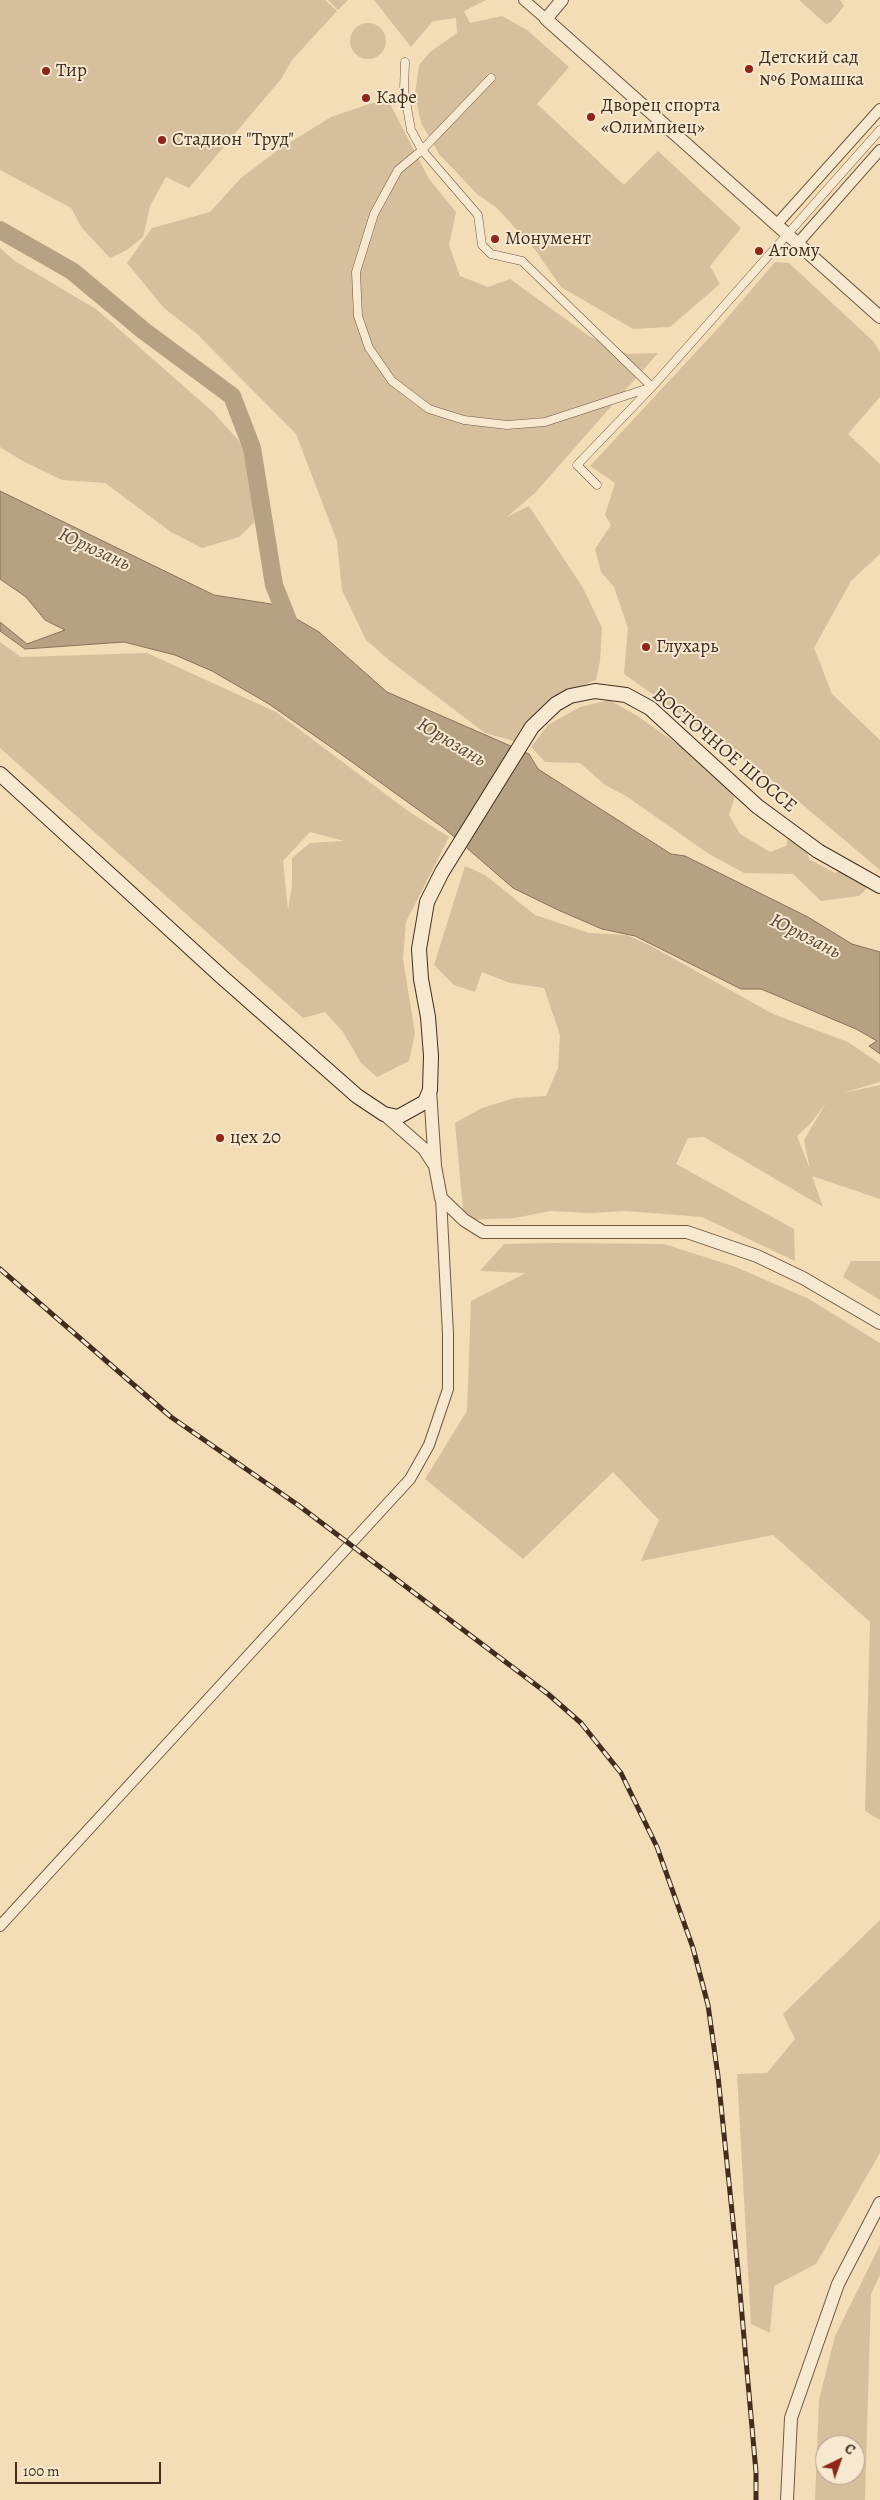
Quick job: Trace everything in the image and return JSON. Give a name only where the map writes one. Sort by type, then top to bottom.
[{"type":"main road","name":"ВОСТОЧНОЕ ШОССЕ","points":[[430,1090],[431,1056],[428,1017],[420,979],[418,949],[427,902],[442,872],[532,727],[556,704],[570,696],[595,691],[626,695],[650,708],[757,806],[818,851],[880,886]]},
{"type":"main road","points":[[0,774],[222,977],[357,1096],[384,1114],[398,1117],[414,1110],[425,1102],[430,1090]]},
{"type":"street","points":[[524,0],[778,224],[880,317]]},
{"type":"street","points":[[546,19],[562,0]]},
{"type":"street","points":[[405,62],[404,90],[411,130],[422,150],[478,215],[482,245],[491,254],[522,260],[652,387]]},
{"type":"street","points":[[491,78],[422,150],[398,170],[374,214],[356,272],[358,316],[369,348],[392,381],[430,409],[464,420],[507,425],[545,422],[652,387]]},
{"type":"street","points":[[778,224],[880,109]]},
{"type":"street","points":[[597,484],[577,465],[652,387],[880,130]]},
{"type":"street","points":[[798,243],[880,150]]},
{"type":"street","name":"ВОСТОЧНОЕ ШОССЕ","points":[[430,1090],[435,1166],[441,1198]]},
{"type":"street","points":[[384,1114],[424,1149],[435,1166]]},
{"type":"street","points":[[441,1198],[464,1220],[483,1232],[687,1232],[757,1256],[803,1278],[880,1323]]},
{"type":"street","points":[[0,1926],[410,1479],[429,1445],[448,1389],[449,1351],[441,1198]]},
{"type":"street","points":[[787,2500],[791,2418],[838,2284],[880,2203]]},
{"type":"shaded area","name":"Стадион \"Труд\"","points":[[0,0],[325,0],[337,11],[292,60],[281,79],[189,188],[166,177],[150,206],[143,237],[127,250],[110,258],[82,228],[71,208],[0,170]]},
{"type":"shaded area","points":[[328,0],[348,0],[338,10]]},
{"type":"shaded area","points":[[374,0],[486,0],[464,11],[470,23],[502,16],[527,30],[569,67],[537,104],[624,185],[658,151],[741,228],[710,266],[720,284],[670,327],[633,329],[561,287],[536,251],[497,208],[477,194],[439,154],[421,123],[415,95],[419,65],[430,52],[457,33],[456,18],[433,21],[411,47]]},
{"type":"shaded area","points":[[799,0],[840,0],[844,6],[831,22],[826,24]]},
{"type":"shaded area","points":[[368,23],[375,24],[381,28],[385,34],[385,48],[381,54],[375,58],[368,59],[361,58],[355,54],[351,48],[350,41],[351,34],[355,28],[361,24]]},
{"type":"shaded area","points":[[387,98],[429,179],[456,212],[449,245],[460,276],[488,287],[510,279],[589,336],[628,354],[658,353],[535,493],[507,517],[529,506],[583,588],[602,628],[600,661],[596,680],[579,687],[517,742],[485,733],[390,661],[366,640],[342,590],[337,541],[296,434],[196,333],[164,308],[127,263],[152,228],[210,212],[241,178],[278,150],[331,117]]},
{"type":"shaded area","points":[[0,248],[15,261],[96,309],[213,412],[239,441],[259,479],[266,511],[239,537],[202,548],[171,532],[105,483],[62,480],[21,460],[0,447]]},
{"type":"shaded area","points":[[775,262],[789,263],[874,342],[880,352],[880,397],[848,434],[880,464],[880,554],[851,581],[814,648],[832,694],[880,740],[880,870],[791,795],[624,674],[628,628],[614,587],[601,572],[595,549],[611,525],[605,515],[615,483],[590,466],[722,324]]},
{"type":"shaded area","points":[[0,642],[21,657],[147,653],[276,712],[408,811],[449,837],[406,922],[403,959],[415,1033],[409,1061],[377,1077],[361,1063],[343,1032],[325,1012],[303,1018],[0,748]],"holes":[[[310,832],[344,841],[310,843],[292,858],[292,885],[288,910],[283,861]]]},
{"type":"shaded area","points":[[609,700],[636,715],[738,787],[729,815],[740,834],[770,852],[786,846],[790,831],[805,842],[809,859],[835,873],[843,870],[868,887],[859,896],[821,901],[793,874],[744,873],[709,854],[626,796],[605,785],[580,763],[545,762],[531,747],[548,725],[580,707]]},
{"type":"shaded area","points":[[465,866],[485,875],[535,915],[589,933],[627,935],[651,946],[773,1014],[848,1042],[880,1064],[880,1082],[843,1093],[880,1085],[880,1199],[812,1176],[823,1207],[704,1137],[688,1138],[676,1164],[794,1229],[795,1261],[702,1217],[626,1211],[590,1213],[551,1211],[515,1218],[464,1220],[455,1123],[482,1108],[515,1098],[546,1096],[558,1068],[560,1035],[544,988],[510,983],[482,972],[475,992],[454,985],[434,965]],"holes":[[[826,1103],[804,1140],[810,1169],[797,1136],[810,1124]]]},
{"type":"shaded area","points":[[504,1244],[664,1244],[736,1267],[809,1299],[880,1343],[880,1820],[865,1811],[870,1622],[773,1535],[641,1561],[659,1520],[613,1472],[523,1559],[425,1479],[467,1411],[471,1301],[526,1273],[480,1271]]},
{"type":"shaded area","points":[[851,1261],[880,1261],[880,1300],[843,1277]]},
{"type":"shaded area","points":[[880,1920],[880,2153],[816,2264],[774,2286],[770,2333],[751,2324],[737,2074],[767,2073],[795,2039],[783,2014]]},
{"type":"shaded area","points":[[880,2245],[880,2275],[871,2294],[865,2500],[815,2500],[816,2485],[865,2485],[865,2435],[818,2435],[819,2400],[835,2336]]},
{"type":"water","name":"Юрюзань","points":[[0,491],[214,595],[271,604],[319,632],[387,692],[529,754],[538,769],[671,854],[685,856],[808,917],[852,944],[880,952],[880,1054],[869,1046],[877,1041],[856,1029],[761,989],[741,989],[635,936],[602,929],[513,888],[445,829],[269,704],[212,671],[175,655],[124,642],[25,649],[0,631],[0,622],[27,644],[65,630],[45,620],[26,597],[0,579]]},
{"type":"waterway","points":[[0,230],[72,271],[144,331],[232,396],[252,448],[274,585],[293,633]]},
{"type":"railway","points":[[0,1269],[171,1417],[298,1505],[548,1694],[581,1723],[621,1773],[657,1847],[693,1948],[708,2005],[718,2076],[738,2270],[756,2472],[756,2500]]},
{"type":"place","name":"Детский сад №6 Ромашка","points":[[749,69]]},
{"type":"place","name":"Тир","points":[[46,71]]},
{"type":"place","name":"Кафе","points":[[366,98]]},
{"type":"place","name":"Дворец спорта «Олимпиец»","points":[[591,117]]},
{"type":"place","name":"Стадион \"Труд\"","points":[[162,140]]},
{"type":"place","name":"Монумент","points":[[495,239]]},
{"type":"place","name":"Атому","points":[[759,251]]},
{"type":"place","name":"Глухарь","points":[[646,647]]},
{"type":"place","name":"цех 20","points":[[220,1138]]}]
